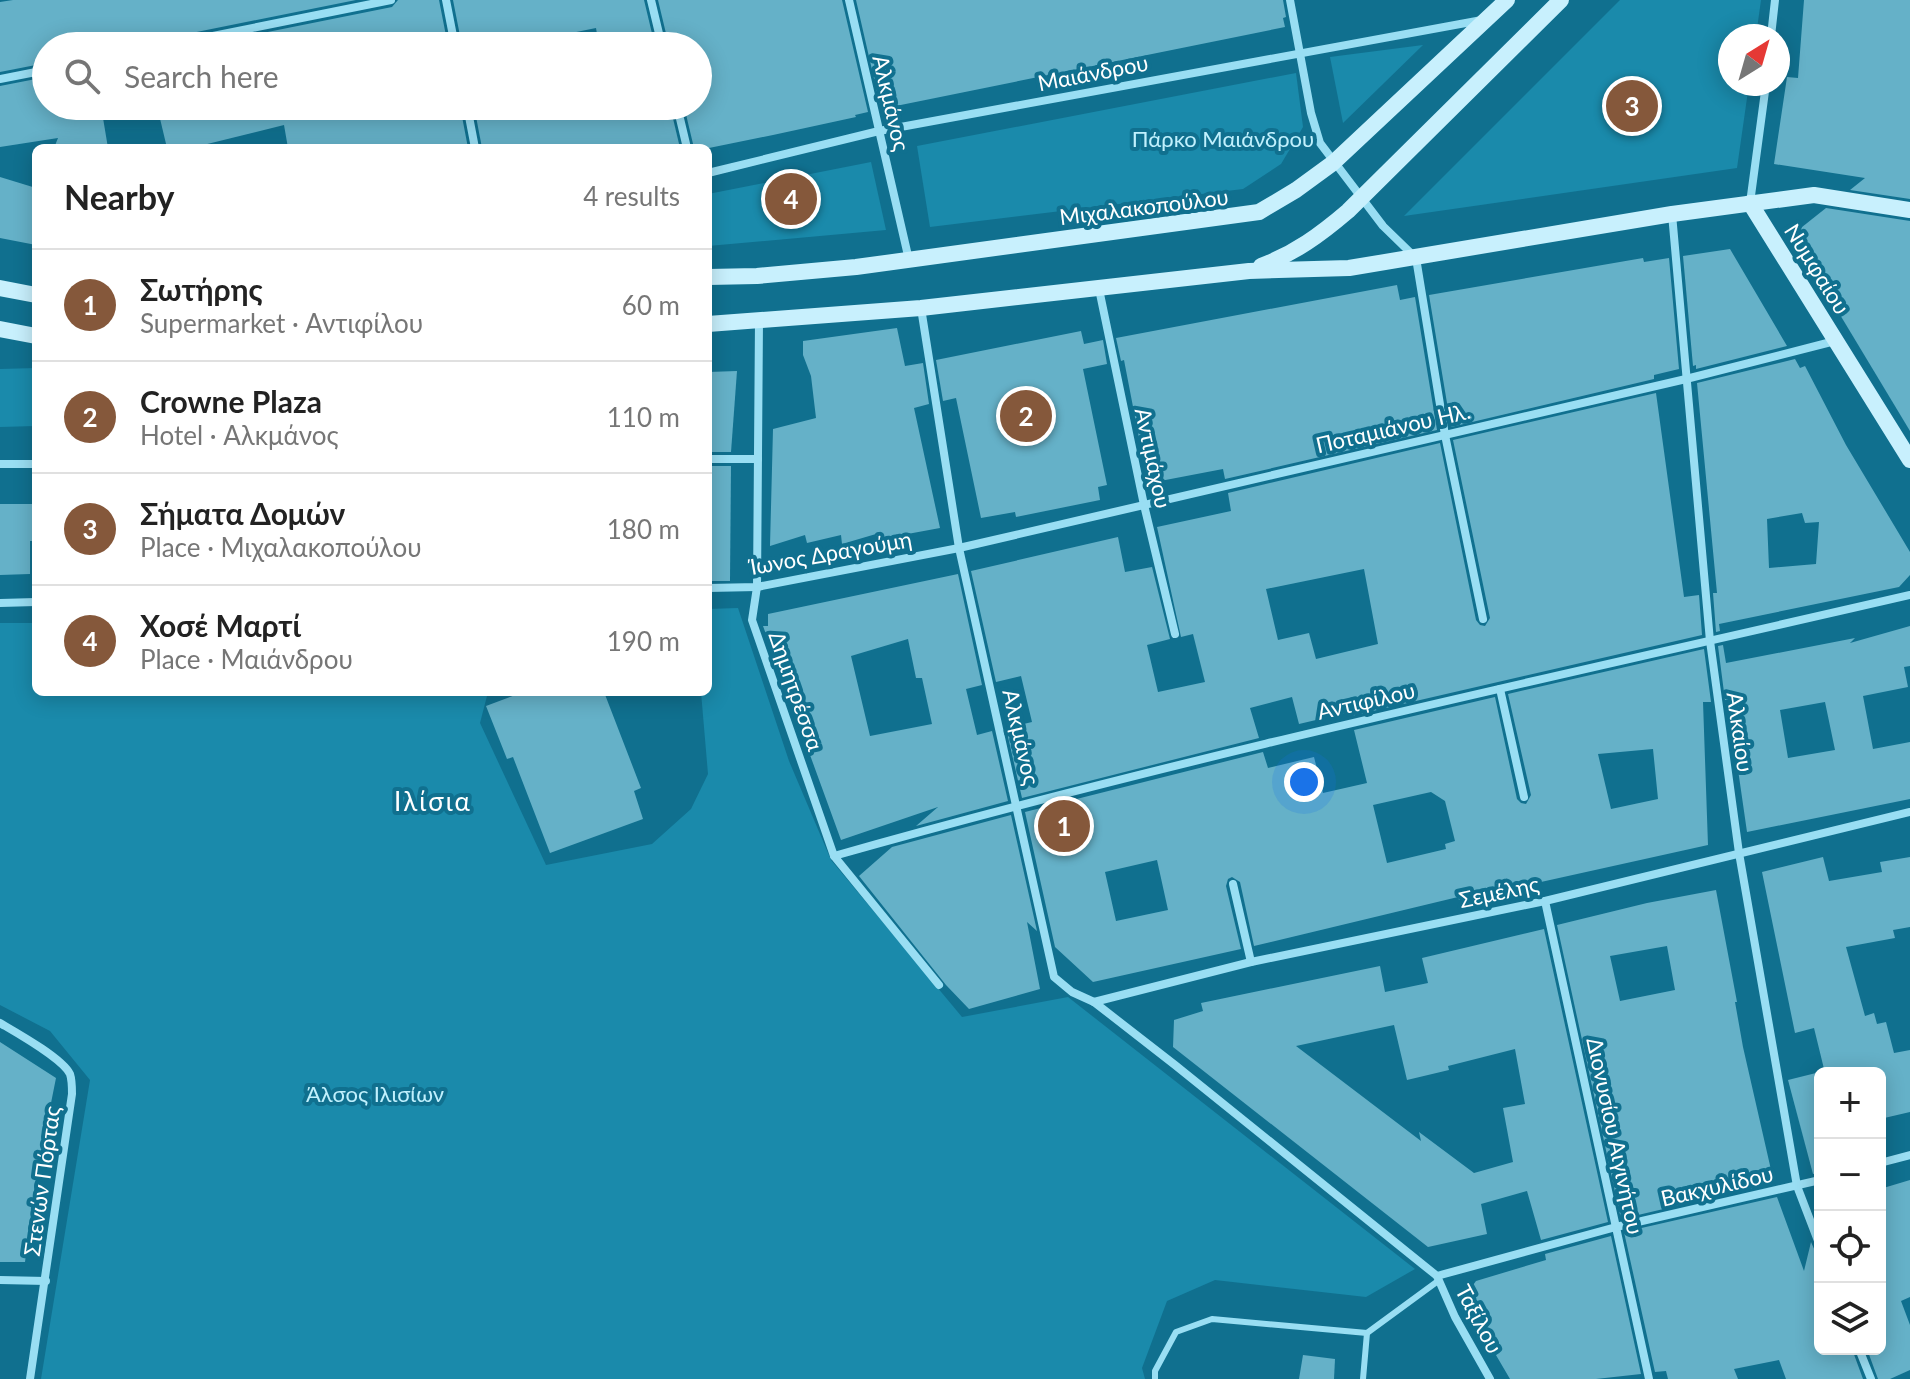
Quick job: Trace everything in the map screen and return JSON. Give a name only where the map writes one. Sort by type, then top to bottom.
[{"type":"main road","name":"Μιχαλακοπούλου","points":[[712,277],[757,276],[909,260],[1259,212],[1275,205],[1333,163],[1507,0]]},
{"type":"main road","points":[[1249,271],[1291,254],[1313,240],[1361,197],[1561,0]]},
{"type":"main road","points":[[712,324],[921,308],[1249,271],[1349,268],[1672,214],[1814,195],[1910,210]]},
{"type":"main road","name":"Νυμφαίου","points":[[1750,203],[1910,460]]},
{"type":"main road","points":[[0,288],[32,294]]},
{"type":"main road","points":[[0,329],[32,335]]},
{"type":"street","points":[[232,32],[391,0]]},
{"type":"street","points":[[446,0],[452,32]]},
{"type":"street","points":[[651,0],[659,32]]},
{"type":"street","name":"Αλκμάνος","points":[[849,0],[909,260]]},
{"type":"street","points":[[1290,0],[1320,143],[1383,226],[1416,258],[1445,435],[1483,619]]},
{"type":"street","points":[[1772,24],[1775,0]]},
{"type":"street","name":"Μαιάνδρου","points":[[712,172],[879,131],[1487,19]]},
{"type":"street","points":[[0,79],[32,73]]},
{"type":"street","points":[[1750,203],[1764,96]]},
{"type":"street","points":[[470,120],[474,144]]},
{"type":"street","points":[[680,120],[686,144]]},
{"type":"street","name":"Αλκαίου","points":[[1672,214],[1710,641],[1739,853],[1797,1186],[1814,1230]]},
{"type":"street","name":"Αντιμάχου","points":[[1099,288],[1144,505],[1175,634]]},
{"type":"street","name":"Αλκμάνος","points":[[921,308],[959,548],[1054,977],[1072,992],[1094,1002],[1438,1278]]},
{"type":"street","name":"Δημητρέσσα","points":[[759,320],[757,587],[752,620],[834,856],[939,985]]},
{"type":"street","name":"Ποταμιάνου Ηλ.","points":[[959,548],[1686,379],[1836,341]]},
{"type":"street","points":[[712,459],[758,459]]},
{"type":"street","points":[[0,464],[32,464]]},
{"type":"street","name":"Ίωνος Δραγούμη","points":[[712,588],[757,587],[959,548]]},
{"type":"street","name":"Αντιφίλου","points":[[834,856],[1017,804],[1203,757],[1910,595]]},
{"type":"street","points":[[0,603],[32,602]]},
{"type":"street","points":[[1500,689],[1524,797]]},
{"type":"street","name":"Σεμέλης","points":[[1094,1002],[1251,962],[1545,901],[1910,812]]},
{"type":"street","points":[[1233,884],[1251,962]]},
{"type":"street","name":"Διονυσίου Αιγινήτου","points":[[1545,901],[1649,1379]]},
{"type":"street","name":"Στενών Πόρτας","points":[[0,1023],[36,1045],[65,1067],[71,1076],[72,1094],[30,1379]]},
{"type":"street","points":[[1886,1161],[1910,1155]]},
{"type":"street","name":"Βακχυλίδου","points":[[1438,1278],[1616,1227],[1814,1182]]},
{"type":"street","name":"Ταξίλου","points":[[1438,1278],[1455,1317],[1490,1379]]},
{"type":"street","points":[[0,1280],[46,1281]]},
{"type":"street","points":[[1861,1355],[1871,1379]]},
{"type":"lane","points":[[1155,1379],[1155,1371],[1176,1332],[1212,1319],[1367,1333],[1438,1278]]},
{"type":"lane","points":[[1363,1379],[1367,1333]]},
{"type":"green space","points":[[1620,0],[1761,0],[1758,24],[1718,24],[1718,96],[1747,96],[1737,168],[1404,216]]},
{"type":"green space","points":[[1423,45],[1343,123],[1330,57]]},
{"type":"green space","name":"Πάρκο Μαιάνδρου","points":[[1296,73],[1303,127],[1281,164],[1243,189],[930,227],[917,146]]},
{"type":"green space","points":[[871,162],[886,230],[712,246],[712,193]]},
{"type":"green space","points":[[32,368],[32,426],[0,427],[0,369]]},
{"type":"green space","name":"Άλσος Ιλισίων","points":[[738,608],[789,761],[831,860],[962,1017],[1068,997],[1415,1269],[1366,1297],[1215,1280],[1167,1301],[1142,1368],[1145,1379],[41,1379],[90,1080],[50,1031],[0,1005],[0,623],[32,623],[32,696],[487,696],[480,723],[546,865],[652,844],[691,809],[708,774],[701,696],[712,696],[712,609]]},
{"type":"building","points":[[356,0],[197,32],[32,32],[32,66],[0,72],[0,2]]},
{"type":"building","points":[[398,0],[439,0],[445,32],[268,32],[392,7]]},
{"type":"building","points":[[453,0],[644,0],[652,32],[597,32],[596,28],[576,32],[459,32]]},
{"type":"building","points":[[658,0],[842,0],[868,112],[712,147],[712,144],[693,144],[687,120],[712,120],[712,32],[666,32]]},
{"type":"building","points":[[856,0],[1283,0],[1286,17],[1283,18],[1285,27],[881,109]]},
{"type":"building","points":[[1804,0],[1910,0],[1910,199],[1850,190],[1865,178],[1774,164],[1784,96],[1790,96],[1790,77],[1798,78]]},
{"type":"building","points":[[32,80],[32,120],[103,120],[107,144],[56,144],[58,138],[0,147],[0,86]]},
{"type":"building","points":[[160,120],[463,120],[467,144],[287,144],[284,125],[207,144],[166,144]]},
{"type":"building","points":[[477,120],[673,120],[679,144],[481,144]]},
{"type":"building","points":[[0,177],[32,187],[32,244],[0,238]]},
{"type":"building","points":[[1826,208],[1910,221],[1910,431],[1792,235]]},
{"type":"building","points":[[1730,249],[1787,346],[1696,369],[1696,365],[1693,366],[1683,256]]},
{"type":"building","points":[[1643,258],[1644,262],[1669,258],[1679,369],[1654,375],[1654,379],[1451,427],[1429,295]]},
{"type":"building","points":[[1397,285],[1400,300],[1415,297],[1437,430],[1225,479],[1223,469],[1155,482],[1152,468],[1145,469],[1124,360],[1121,361],[1116,338]]},
{"type":"building","points":[[897,328],[905,366],[923,363],[929,404],[914,408],[940,528],[875,540],[876,534],[842,544],[841,535],[807,543],[805,535],[770,546],[773,429],[816,418],[803,341]]},
{"type":"building","points":[[1081,331],[1084,344],[1103,340],[1107,364],[1083,369],[1107,485],[1098,487],[1100,500],[1016,517],[1015,512],[981,518],[956,398],[943,401],[936,360]]},
{"type":"building","points":[[1795,359],[1800,368],[1805,366],[1846,445],[1910,552],[1910,575],[1899,587],[1719,624],[1720,631],[1716,632],[1713,593],[1717,593],[1697,383]],"holes":[[[1802,513],[1805,523],[1819,522],[1816,564],[1769,568],[1767,519]]]},
{"type":"building","points":[[737,371],[731,452],[712,452],[712,372]]},
{"type":"building","points":[[1656,393],[1684,597],[1699,595],[1702,635],[1351,716],[1350,712],[1299,724],[1292,697],[1250,708],[1259,738],[1022,798],[1006,728],[1032,722],[1021,676],[996,682],[971,571],[1118,537],[1125,572],[1152,567],[1170,639],[1147,645],[1158,692],[1205,682],[1193,634],[1181,637],[1157,527],[1231,511],[1228,493],[1440,443],[1476,620],[1485,626],[1490,618],[1453,440]],"holes":[[[1364,569],[1378,644],[1316,659],[1309,633],[1278,640],[1266,589]]]},
{"type":"building","points":[[712,466],[731,466],[730,581],[712,581]]},
{"type":"building","points":[[0,504],[32,504],[30,574],[0,575]]},
{"type":"building","points":[[958,574],[982,685],[966,689],[977,735],[992,731],[1008,801],[916,826],[938,807],[841,840],[763,626],[768,626],[768,614]],"holes":[[[908,639],[916,678],[922,678],[932,724],[870,736],[851,656]]]},
{"type":"building","points":[[1910,626],[1910,666],[1904,667],[1908,687],[1863,696],[1873,749],[1910,742],[1910,799],[1747,832],[1718,646],[1723,645],[1726,663],[1855,638],[1850,643]],"holes":[[[1825,702],[1835,750],[1788,758],[1780,710]]]},
{"type":"building","points":[[1704,649],[1711,702],[1703,702],[1708,845],[1459,900],[1458,897],[1254,946],[1240,882],[1232,877],[1226,886],[1241,949],[1093,982],[1055,947],[1025,812],[1263,752],[1268,768],[1314,757],[1323,793],[1367,783],[1354,730],[1495,697],[1517,799],[1526,804],[1531,795],[1508,694]],"holes":[[[1653,749],[1658,799],[1611,809],[1598,754]],[[1431,792],[1445,801],[1455,841],[1445,844],[1446,849],[1387,863],[1373,805]],[[1157,860],[1168,910],[1116,921],[1105,872]]]},
{"type":"building","points":[[512,696],[606,696],[641,788],[634,791],[643,819],[550,853],[513,757],[507,759],[486,706]]},
{"type":"building","points":[[1011,815],[1037,931],[1027,922],[1040,989],[969,1009],[946,985],[859,876],[892,847]]},
{"type":"building","points":[[1823,857],[1829,881],[1882,872],[1880,862],[1910,857],[1910,927],[1893,930],[1895,938],[1846,947],[1865,1016],[1874,1013],[1877,1024],[1886,1022],[1894,1053],[1910,1050],[1910,1112],[1886,1118],[1886,1067],[1824,1067],[1814,1028],[1795,1033],[1762,872]]},
{"type":"building","points":[[1716,890],[1743,1047],[1774,1183],[1621,1219],[1557,925]],"holes":[[[1667,946],[1675,990],[1620,1001],[1610,956]]]},
{"type":"building","points":[[1544,929],[1608,1222],[1541,1240],[1527,1191],[1481,1204],[1487,1234],[1428,1247],[1173,1047],[1174,1020],[1203,1011],[1201,1003],[1380,966],[1385,992],[1428,983],[1422,958]],"holes":[[[1394,1025],[1407,1080],[1515,1049],[1525,1104],[1503,1108],[1513,1162],[1474,1173],[1419,1132],[1421,1141],[1296,1046]]]},
{"type":"building","points":[[0,1042],[56,1078],[35,1183],[25,1262],[0,1262]]},
{"type":"building","points":[[1814,1074],[1814,1174],[1813,1174],[1788,1080]]},
{"type":"building","points":[[1910,1180],[1910,1297],[1901,1301],[1910,1325],[1910,1370],[1890,1379],[1878,1379],[1869,1355],[1886,1355],[1886,1187]]},
{"type":"building","points":[[1777,1197],[1804,1271],[1811,1242],[1814,1249],[1814,1355],[1854,1355],[1863,1379],[1786,1379],[1779,1360],[1734,1369],[1738,1379],[1668,1379],[1666,1371],[1655,1372],[1624,1232]]},
{"type":"building","points":[[1611,1236],[1641,1374],[1596,1379],[1510,1379],[1466,1304],[1468,1292],[1476,1281],[1546,1260],[1545,1254]]},
{"type":"building","points":[[1303,1355],[1335,1359],[1334,1379],[1299,1379]]},
{"type":"place","name":"Σήματα Δομών","points":[[1632,106]]},
{"type":"place","name":"Χοσέ Μαρτί","points":[[791,199]]},
{"type":"place","name":"Crowne Plaza","points":[[1026,416]]},
{"type":"place","name":"Σωτήρης","points":[[1064,826]]},
{"type":"district","name":"Iλίσια","points":[[433,802]]}]
